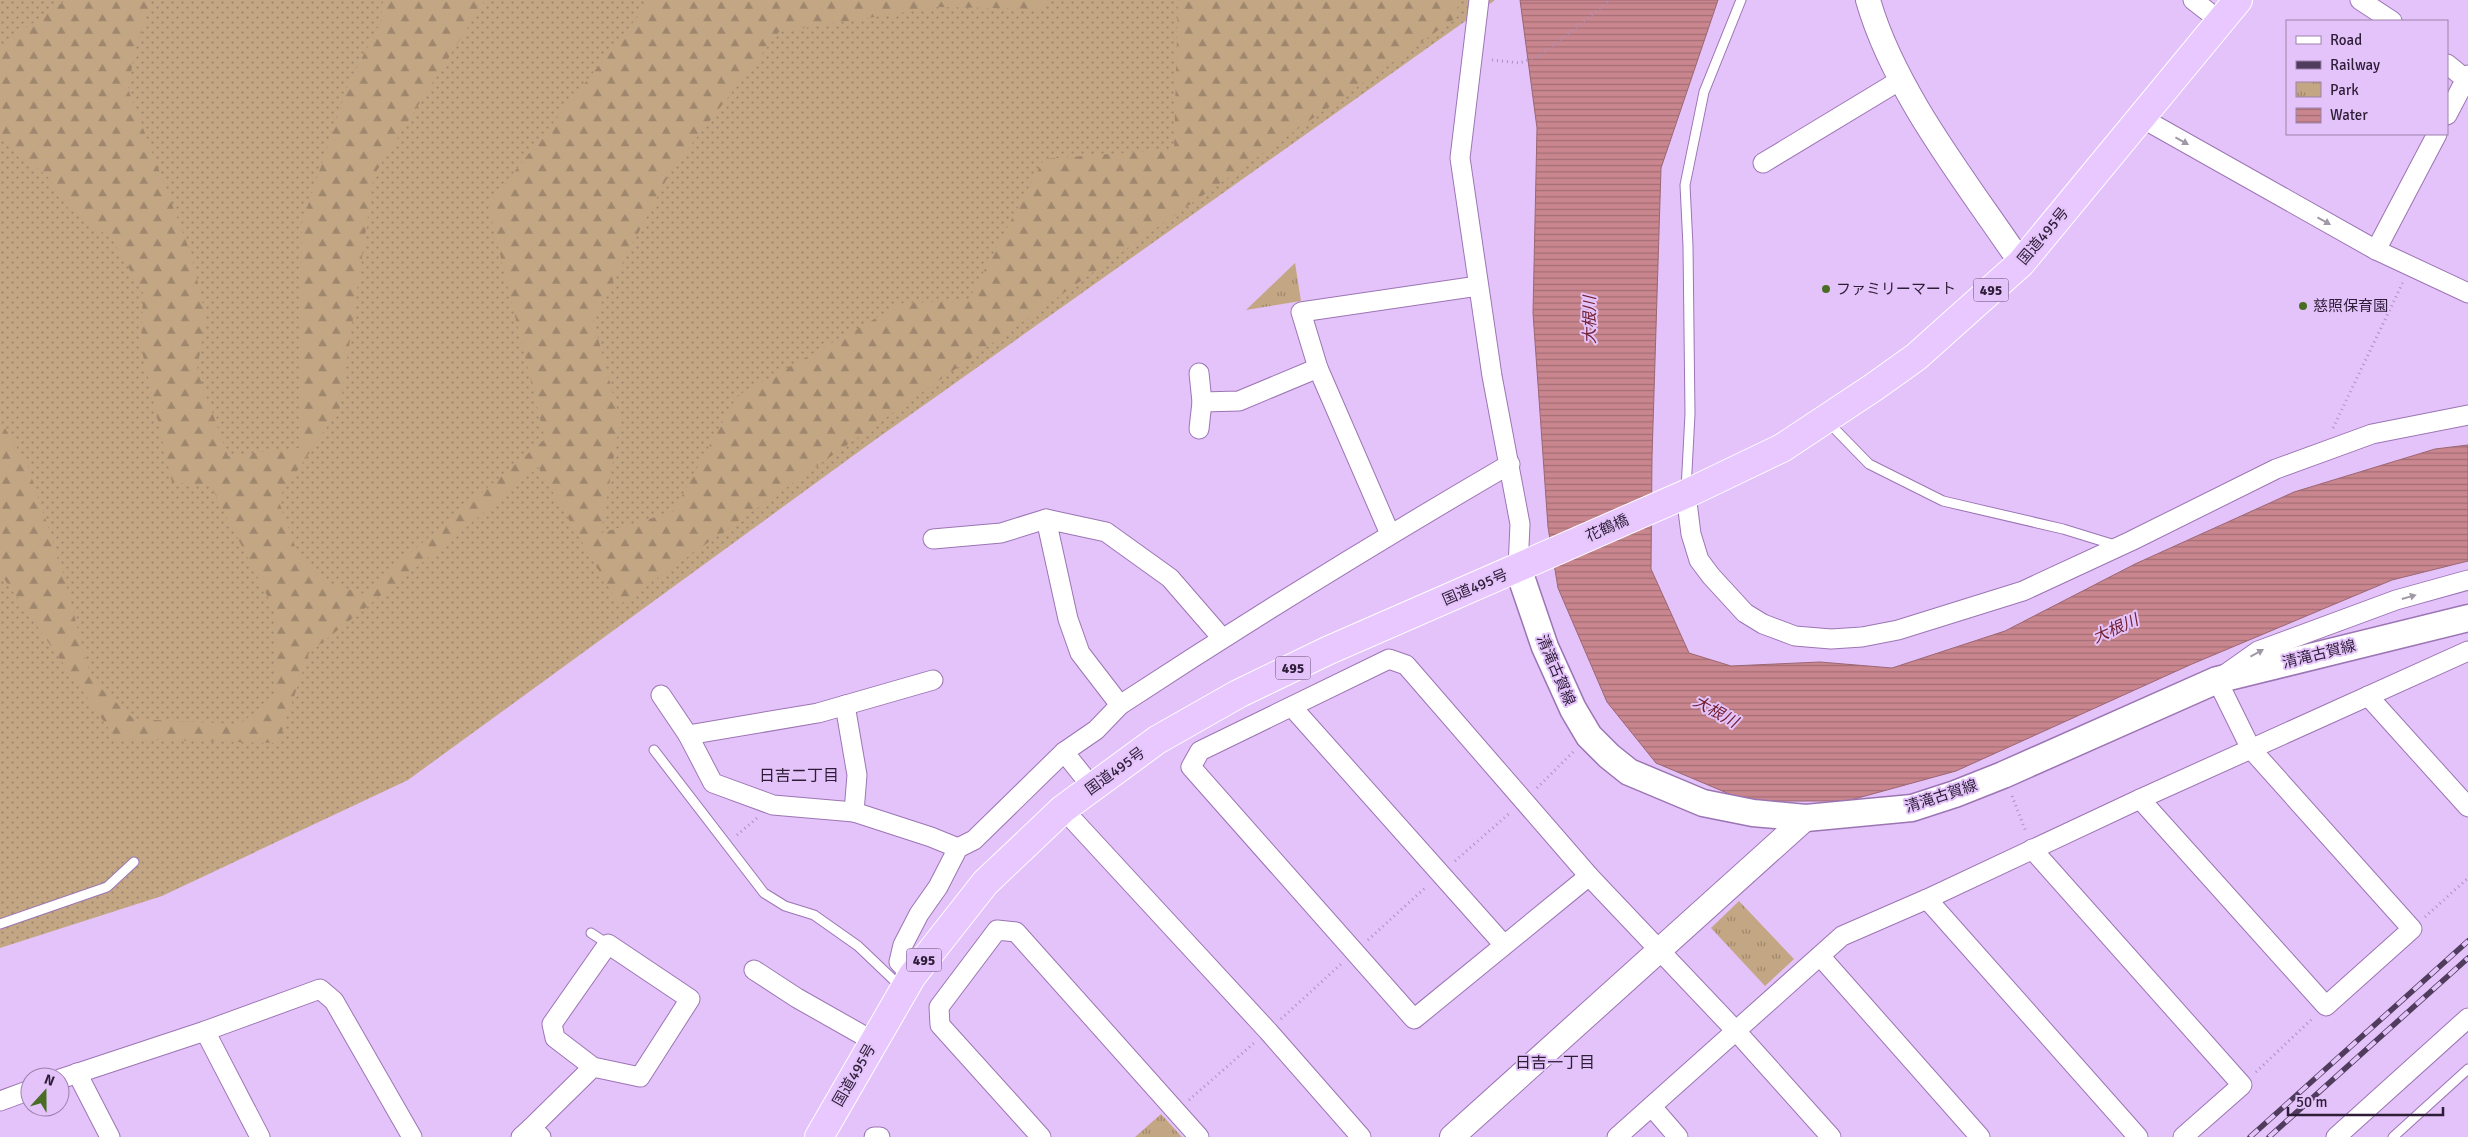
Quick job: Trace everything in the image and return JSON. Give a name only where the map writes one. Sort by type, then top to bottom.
[{"type":"highway","name":"国道495号","points":[[1680,496],[1782,448],[1826,420],[1916,357],[2021,263],[2238,0]]},
{"type":"highway","name":"花鶴橋","points":[[1529,563],[1680,496]]},
{"type":"highway","name":"国道495号","points":[[819,1137],[908,982],[985,883],[1063,809],[1157,740],[1238,694],[1327,651],[1529,563]]},
{"type":"main road","name":"清滝古賀線","points":[[1529,563],[1545,647],[1573,708],[1589,736],[1609,756],[1629,772],[1662,788],[1703,803],[1753,813],[1806,818],[1912,808],[2003,775],[2216,680],[2468,618]]},
{"type":"street","points":[[1478,0],[1460,158],[1492,376],[1529,563]]},
{"type":"street","points":[[1868,0],[1872,16],[1902,79],[1936,137],[2021,263]]},
{"type":"street","points":[[2193,0],[2220,21]]},
{"type":"street","points":[[2360,0],[2390,20]]},
{"type":"street","points":[[2448,65],[2467,78],[2448,113]]},
{"type":"street","points":[[1763,163],[1902,79]]},
{"type":"street","points":[[2140,117],[2376,250],[2468,293]]},
{"type":"street","points":[[2376,250],[2436,135]]},
{"type":"street","points":[[1390,534],[1318,368],[1301,312],[1478,286]]},
{"type":"street","points":[[1202,402],[1239,401],[1318,368]]},
{"type":"street","points":[[1199,373],[1202,402],[1199,429]]},
{"type":"street","points":[[1680,496],[1699,560],[1710,576],[1745,613],[1763,624],[1795,636],[1854,637],[1898,630],[2023,590],[2119,546],[2276,469],[2372,434],[2468,415]]},
{"type":"street","points":[[908,982],[899,962],[903,945],[919,914],[938,887],[958,848],[974,840],[1064,752],[1096,730],[1120,705],[1222,638],[1390,534],[1510,464]]},
{"type":"street","points":[[933,539],[1001,533],[1046,519],[1106,532],[1170,578],[1222,638]]},
{"type":"street","points":[[1046,519],[1068,620],[1080,653],[1120,705]]},
{"type":"street","points":[[2140,798],[2326,1006],[2412,929],[2251,749],[2216,680],[2258,651],[2396,600],[2468,580]]},
{"type":"street","points":[[1617,1137],[1842,936],[1927,899],[2140,798],[2468,651]]},
{"type":"street","points":[[1589,876],[1414,1019],[1192,767],[1200,751],[1389,659],[1406,664],[1589,876],[1736,1032],[1831,1137]]},
{"type":"street","points":[[688,735],[818,713],[934,680]]},
{"type":"street","points":[[661,695],[688,735],[713,783],[773,805],[854,812],[931,836],[958,848]]},
{"type":"street","points":[[2368,696],[2468,807]]},
{"type":"street","points":[[845,705],[857,775],[854,812]]},
{"type":"street","points":[[1292,707],[1504,945]]},
{"type":"street","points":[[1064,752],[1092,787]]},
{"type":"street","points":[[1063,809],[1268,1031],[1361,1137]]},
{"type":"street","points":[[1452,1137],[1806,818]]},
{"type":"street","points":[[2032,849],[2242,1085],[2183,1137]]},
{"type":"street","points":[[1927,899],[2138,1137]]},
{"type":"street","points":[[1041,1137],[940,1025],[939,1007],[997,930],[1016,932],[1199,1137]]},
{"type":"street","points":[[608,944],[690,999],[640,1076],[592,1067],[555,1038],[552,1024],[608,944]]},
{"type":"street","points":[[1820,956],[1980,1137]]},
{"type":"street","points":[[754,970],[797,998],[873,1041]]},
{"type":"street","points":[[70,1076],[205,1031],[320,989],[334,1002],[412,1137]]},
{"type":"street","points":[[2336,1137],[2468,1018]]},
{"type":"street","points":[[205,1031],[260,1137]]},
{"type":"street","points":[[531,1134],[592,1067]]},
{"type":"street","points":[[70,1077],[110,1137]]},
{"type":"street","points":[[0,1101],[20,1094]]},
{"type":"street","points":[[1652,1107],[1678,1137]]},
{"type":"street","points":[[874,1137],[880,1137]]},
{"type":"lane","points":[[1680,496],[1690,405],[1688,246],[1685,185],[1704,92],[1742,0]]},
{"type":"lane","points":[[1826,420],[1869,464],[1943,501],[2063,529],[2119,546]]},
{"type":"lane","points":[[654,750],[764,893],[785,906],[814,916],[908,982]]},
{"type":"lane","points":[[0,924],[107,887],[134,862]]},
{"type":"lane","points":[[591,933],[608,944]]},
{"type":"lane","points":[[2392,1137],[2468,1069]]},
{"type":"path","points":[[1472,58],[1520,63],[1541,55],[1610,0]]},
{"type":"path","points":[[2322,453],[2410,266]]},
{"type":"path","points":[[1176,1112],[1440,874],[1524,801],[1589,736]]},
{"type":"path","points":[[2003,775],[2032,849]]},
{"type":"path","points":[[726,844],[773,805]]},
{"type":"path","points":[[2412,929],[2468,878]]},
{"type":"path","points":[[2242,1085],[2326,1006]]},
{"type":"green space","points":[[0,0],[1495,0],[872,442],[408,780],[162,896],[0,948]]},
{"type":"green space","points":[[66,0],[152,0],[136,45],[128,89],[191,254],[206,317],[197,370],[228,456],[299,448],[302,223],[348,85],[381,21],[383,0],[485,0],[374,175],[340,408],[278,499],[297,552],[326,581],[362,594],[545,439],[488,205],[651,0],[1051,0],[1040,9],[938,7],[779,32],[672,169],[593,319],[620,420],[601,533],[673,512],[737,396],[903,303],[968,301],[1044,159],[1174,149],[1178,0],[1458,0],[1457,17],[619,605],[538,467],[309,653],[278,743],[116,739],[0,573],[0,420],[27,464],[62,569],[91,679],[134,719],[239,724],[276,697],[276,613],[211,486],[172,482],[141,347],[143,293],[112,239],[69,209],[48,177],[0,137],[0,46]]},
{"type":"green space","points":[[1295,263],[1301,301],[1246,310]]},
{"type":"green space","points":[[1739,901],[1794,959],[1765,986],[1711,928]]},
{"type":"green space","points":[[1161,1114],[1182,1137],[1135,1137]]},
{"type":"water","name":"大根川","points":[[1520,0],[1718,0],[1661,168],[1652,457],[1651,569],[1689,653],[1731,666],[1820,662],[1892,668],[2005,631],[2135,564],[2294,492],[2435,449],[2468,445],[2468,561],[2392,580],[2192,664],[1956,771],[1847,801],[1746,801],[1656,763],[1607,702],[1558,588],[1548,527],[1533,313],[1537,128]]},
{"type":"railway","points":[[2250,1137],[2468,941]]},
{"type":"railway","points":[[2269,1137],[2468,958]]},
{"type":"place","name":"ファミリーマート","points":[[1826,289]]},
{"type":"place","name":"慈照保育園","points":[[2303,306]]},
{"type":"district","name":"日吉二丁目","points":[[799,775]]},
{"type":"district","name":"日吉一丁目","points":[[1555,1062]]}]
